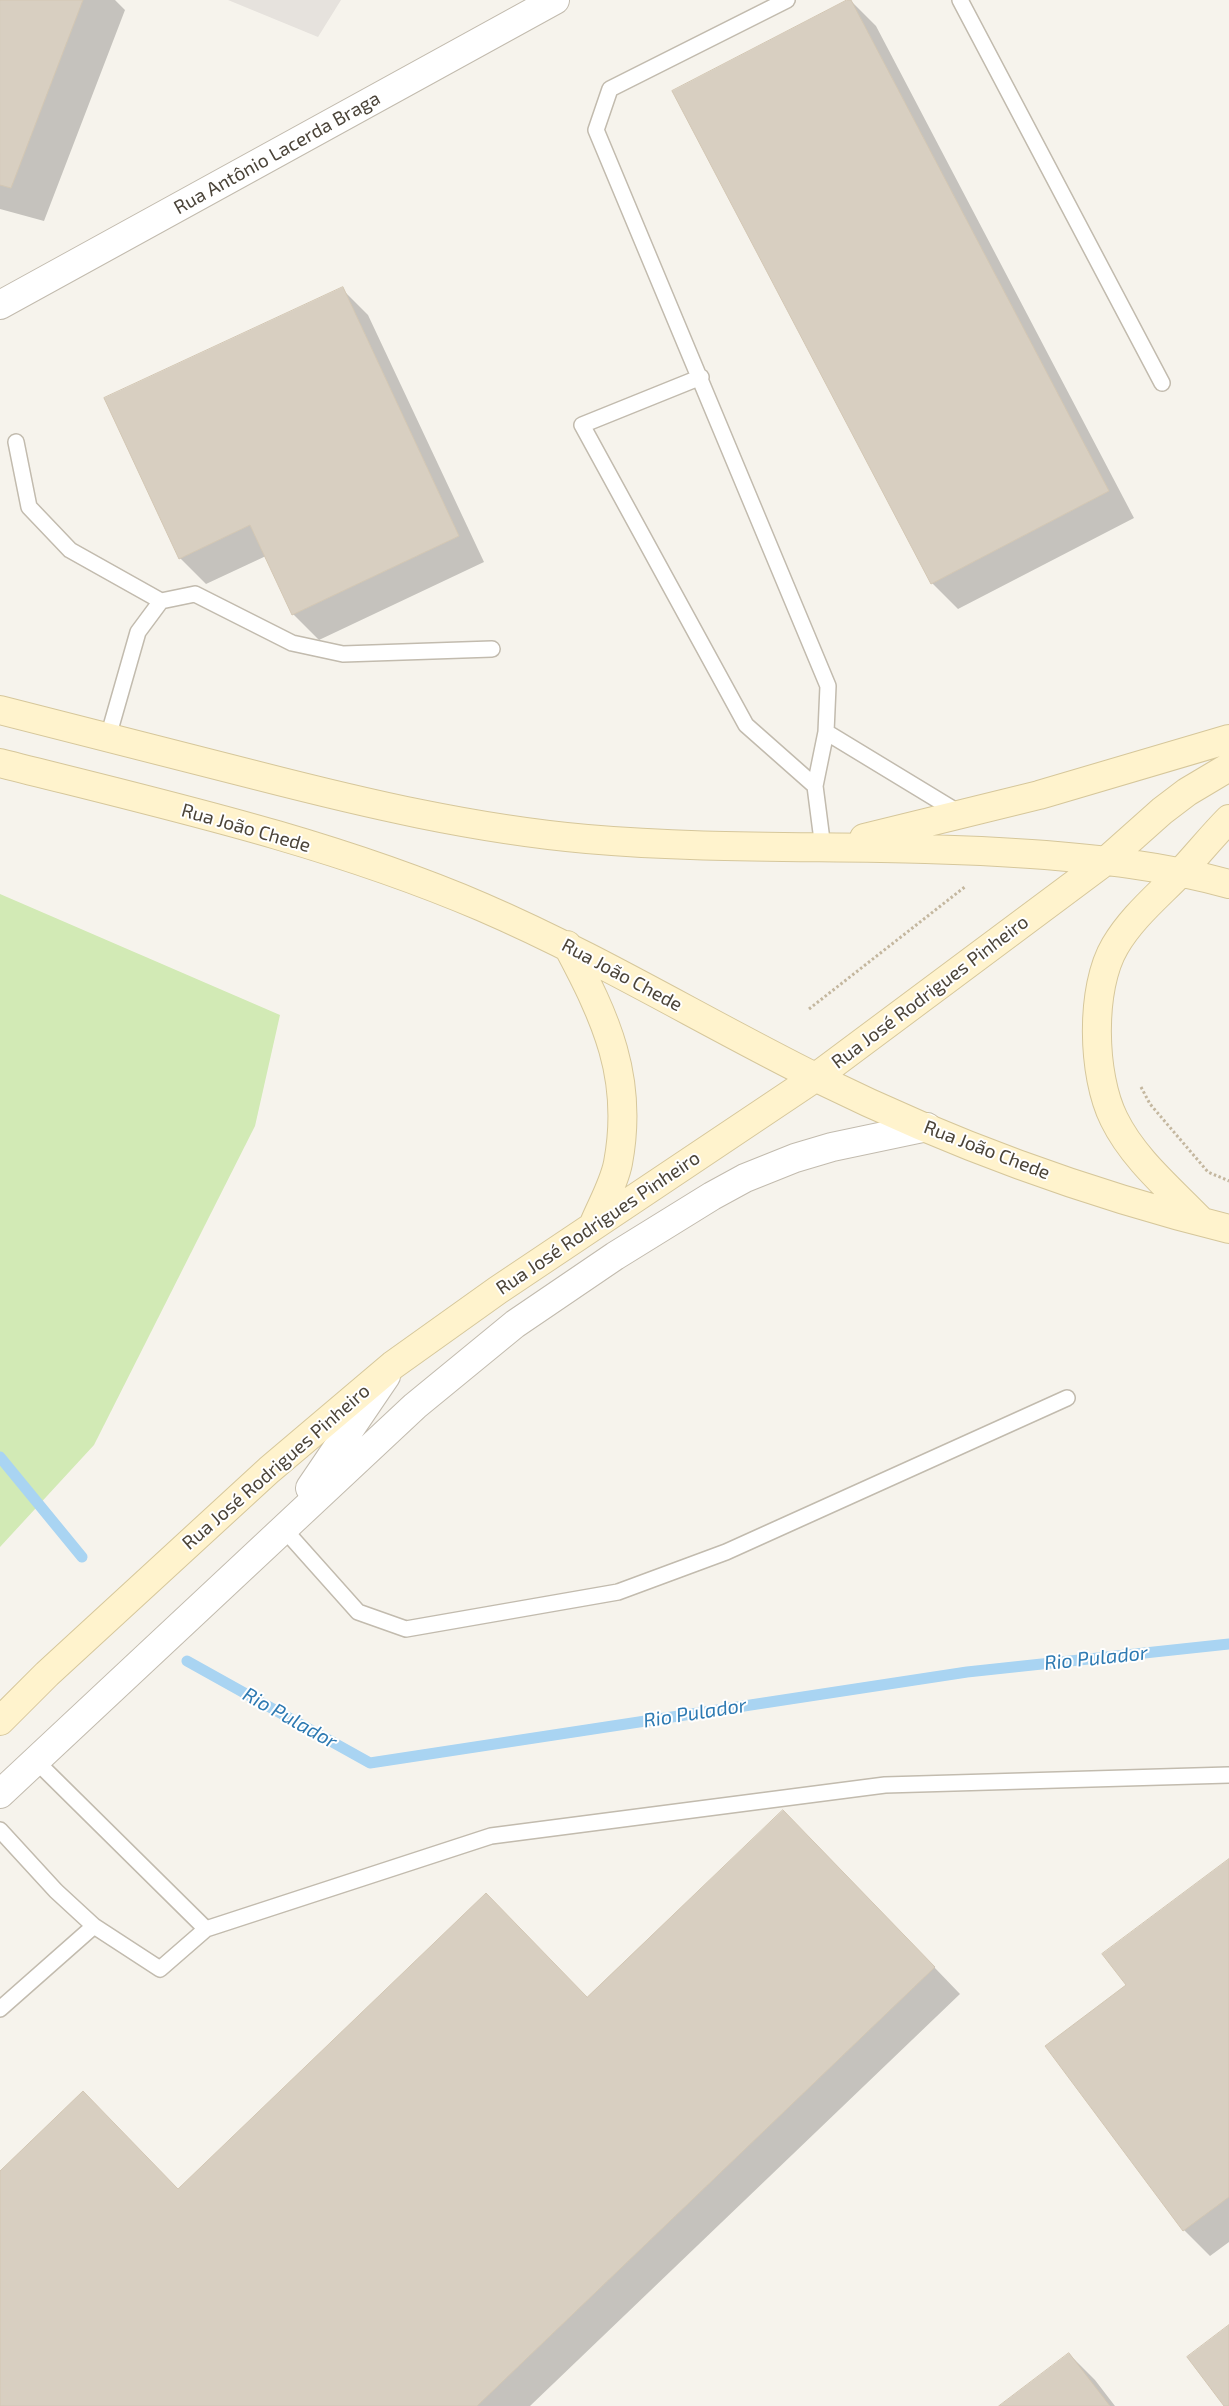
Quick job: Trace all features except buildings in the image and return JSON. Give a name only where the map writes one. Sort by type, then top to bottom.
[{"type":"main road","points":[[0,710],[347,798],[429,816],[515,831],[640,842],[922,849],[1107,860],[1182,871],[1229,884]]},
{"type":"main road","points":[[823,848],[1151,764],[1229,739]]},
{"type":"main road","name":"Rua João Chede","points":[[0,763],[278,836],[380,868],[480,906],[567,945],[816,1078],[927,1127],[1065,1180],[1229,1229]]},
{"type":"main road","name":"Rua José Rodrigues Pinheiro","points":[[0,1720],[47,1674],[269,1470],[393,1365],[475,1306],[816,1078],[1107,860],[1162,811],[1229,768]]},
{"type":"main road","points":[[1202,1222],[1142,1160],[1113,1118],[1100,1072],[1095,1022],[1101,984],[1114,947],[1135,918],[1182,871],[1229,819]]},
{"type":"main road","points":[[567,945],[597,1002],[616,1053],[624,1110],[618,1164],[593,1226]]},
{"type":"street","name":"Rua Antônio Lacerda Braga","points":[[0,305],[555,0]]},
{"type":"street","points":[[0,1794],[415,1406],[471,1358],[569,1286],[647,1236],[745,1178],[795,1158],[832,1147],[927,1127]]},
{"type":"street","points":[[283,1528],[393,1365]]},
{"type":"lane","points":[[787,0],[610,89],[596,130],[701,377],[828,686],[826,732],[815,786],[823,848]]},
{"type":"lane","points":[[960,0],[1162,383]]},
{"type":"lane","points":[[701,377],[582,425],[746,725],[815,786]]},
{"type":"lane","points":[[16,442],[29,507],[70,550],[161,601],[195,594],[292,643],[343,654],[492,649]]},
{"type":"lane","points":[[108,737],[138,632],[161,601]]},
{"type":"lane","points":[[826,732],[961,814]]},
{"type":"lane","points":[[283,1528],[358,1612],[406,1629],[618,1592],[726,1552],[1066,1398]]},
{"type":"lane","points":[[35,1760],[206,1929]]},
{"type":"lane","points":[[0,1830],[56,1891],[94,1926],[160,1969],[206,1929],[492,1836],[885,1785],[1229,1775]]},
{"type":"lane","points":[[0,2009],[94,1926]]},
{"type":"path","points":[[808,1009],[1008,853]]},
{"type":"path","points":[[1138,1080],[1150,1104],[1208,1172],[1229,1181]]},
{"type":"shaded area","points":[[228,0],[341,0],[318,37]]},
{"type":"green space","points":[[0,894],[280,1015],[255,1126],[94,1445],[0,1547]]},
{"type":"waterway","name":"Rio Pulador","points":[[0,1457],[82,1557]]},
{"type":"waterway","name":"Rio Pulador","points":[[187,1661],[370,1763],[967,1672],[1229,1644]]}]
